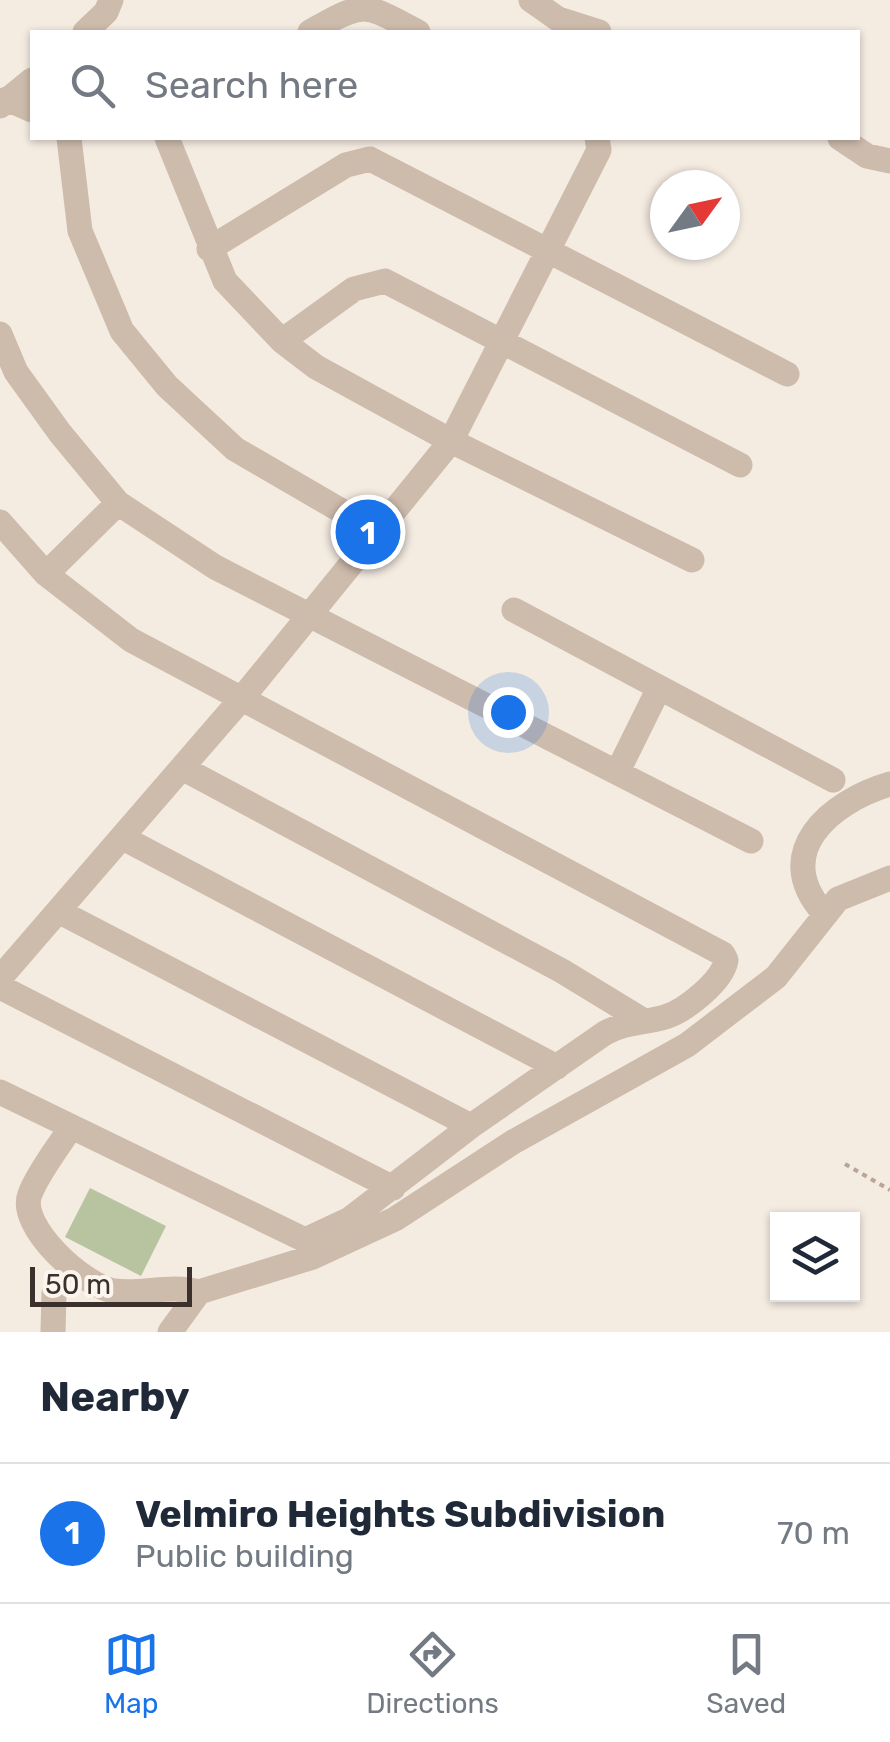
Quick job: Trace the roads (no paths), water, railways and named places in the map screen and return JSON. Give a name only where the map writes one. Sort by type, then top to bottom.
[{"type":"street","points":[[87,30],[106,12],[111,0]]},
{"type":"street","points":[[531,0],[558,19],[594,30]]},
{"type":"street","points":[[314,30],[349,10],[369,6],[414,30]]},
{"type":"street","points":[[4,102],[30,82]]},
{"type":"street","points":[[4,102],[30,109]]},
{"type":"street","points":[[69,140],[80,232],[122,330],[166,386],[235,449],[376,532]]},
{"type":"street","points":[[168,140],[225,281],[282,341],[316,367],[451,441],[692,560]]},
{"type":"street","points":[[0,978],[242,698],[451,441],[600,150],[598,140]]},
{"type":"street","points":[[843,140],[868,156],[890,161]]},
{"type":"street","points":[[210,249],[346,166],[370,159],[787,374]]},
{"type":"street","points":[[282,341],[354,288],[384,281],[740,465]]},
{"type":"street","points":[[0,334],[8,376],[118,503],[215,567],[308,617],[751,840]]},
{"type":"street","points":[[46,574],[118,503]]},
{"type":"street","points":[[0,522],[46,574],[131,640],[723,954],[725,967],[705,990],[668,1016],[622,1024],[472,1126],[350,1219],[305,1240],[0,1092]]},
{"type":"street","points":[[514,610],[833,780]]},
{"type":"street","points":[[618,771],[659,688]]},
{"type":"street","points":[[182,768],[562,971],[644,1021]]},
{"type":"street","points":[[823,912],[806,892],[800,875],[809,838],[848,804],[890,784]]},
{"type":"street","points":[[123,838],[558,1067]]},
{"type":"street","points":[[71,1127],[28,1196],[30,1219],[76,1275],[114,1291],[182,1288],[199,1292],[313,1257],[395,1219],[513,1142],[687,1045],[776,977],[823,912],[838,899],[890,878]]},
{"type":"street","points":[[60,912],[472,1126]]},
{"type":"street","points":[[0,987],[393,1188]]},
{"type":"street","points":[[170,1332],[199,1292]]},
{"type":"street","points":[[54,1293],[54,1332]]},
{"type":"place","name":"Velmiro Heights Subdivision","points":[[368,532]]}]
